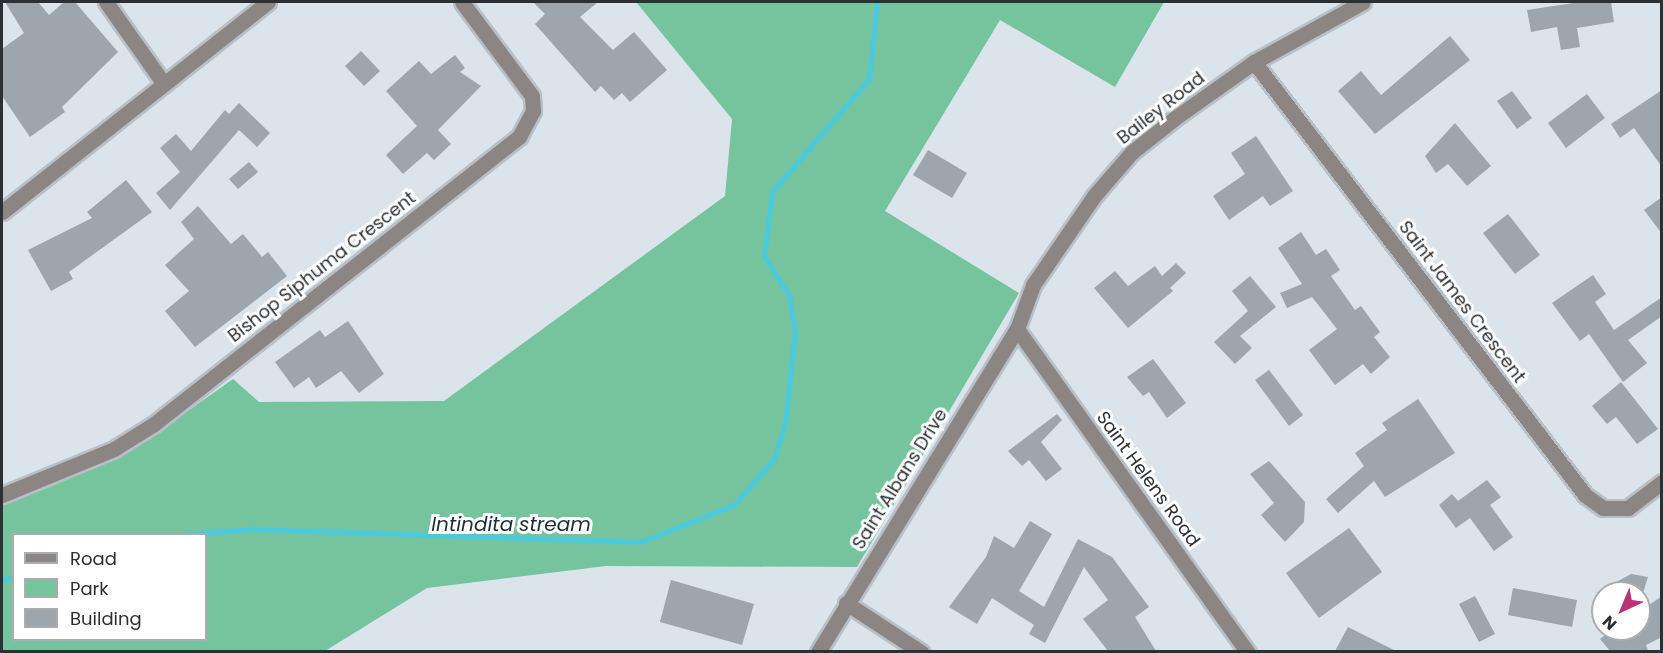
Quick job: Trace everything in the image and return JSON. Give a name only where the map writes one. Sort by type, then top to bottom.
[{"type":"street","points":[[106,2],[164,84]]},
{"type":"street","points":[[2,212],[268,2]]},
{"type":"street","name":"Bishop Siphuma Crescent","points":[[2,495],[114,450],[154,424],[519,137],[531,117],[532,96],[462,2]]},
{"type":"street","name":"Bailey Road","points":[[1017,329],[1033,285],[1054,250],[1124,161],[1254,62],[1364,2]]},
{"type":"street","name":"Saint James Crescent","points":[[1254,62],[1586,495],[1603,508],[1628,508],[1662,482]]},
{"type":"street","name":"Saint Albans Drive","points":[[818,651],[1017,329]]},
{"type":"street","name":"Saint Helens Road","points":[[1017,329],[1247,651]]},
{"type":"street","points":[[846,603],[921,651]]},
{"type":"green space","points":[[636,2],[1164,2],[1115,87],[1000,20],[885,211],[1019,293],[857,567],[606,566],[427,588],[325,651],[2,651],[2,505],[134,449],[233,379],[259,402],[444,401],[725,196],[732,119]]},
{"type":"building","points":[[5,2],[38,2],[49,15],[64,2],[75,2],[118,52],[62,107],[65,112],[30,137],[2,96],[2,49],[24,33]]},
{"type":"building","points":[[533,2],[598,2],[580,17],[613,50],[634,32],[667,70],[630,102],[622,93],[614,100],[601,86],[595,92],[535,24],[545,14]]},
{"type":"building","points":[[1580,2],[1611,2],[1614,22],[1577,28],[1580,47],[1561,50],[1557,27],[1531,32],[1527,10]]},
{"type":"building","points":[[1450,36],[1470,60],[1375,134],[1338,91],[1361,71],[1381,95]]},
{"type":"building","points":[[361,51],[380,71],[364,86],[345,66]]},
{"type":"building","points":[[455,55],[465,68],[460,72],[481,86],[438,130],[451,144],[434,160],[427,153],[403,174],[386,155],[417,126],[386,91],[419,61],[431,74]]},
{"type":"building","points":[[1662,90],[1662,167],[1634,128],[1620,138],[1611,124]]},
{"type":"building","points":[[1512,91],[1532,118],[1517,129],[1497,101]]},
{"type":"building","points":[[1587,94],[1605,118],[1566,148],[1548,123]]},
{"type":"building","points":[[239,103],[270,133],[257,147],[239,130],[170,210],[156,193],[180,172],[160,148],[176,134],[191,151],[225,110],[229,114]]},
{"type":"building","points":[[1455,123],[1491,166],[1467,186],[1448,164],[1436,173],[1425,156]]},
{"type":"building","points":[[1256,136],[1293,191],[1270,206],[1263,196],[1229,220],[1213,196],[1245,174],[1231,153]]},
{"type":"building","points":[[928,150],[967,173],[952,198],[913,175]]},
{"type":"building","points":[[249,162],[258,172],[238,189],[229,179]]},
{"type":"building","points":[[126,180],[152,212],[69,272],[73,279],[51,291],[28,250],[92,218],[87,212]]},
{"type":"building","points":[[1662,197],[1662,234],[1644,210]]},
{"type":"building","points":[[198,206],[231,244],[243,234],[262,257],[268,252],[287,276],[195,347],[165,311],[189,291],[165,265],[194,239],[181,222]]},
{"type":"building","points":[[1508,214],[1540,255],[1515,274],[1483,233]]},
{"type":"building","points":[[1301,232],[1316,255],[1326,249],[1340,270],[1331,276],[1355,310],[1361,306],[1380,332],[1374,337],[1390,357],[1371,374],[1363,364],[1335,385],[1309,350],[1337,329],[1312,297],[1287,308],[1280,293],[1302,284],[1278,248]]},
{"type":"building","points":[[1176,263],[1186,273],[1170,288],[1173,291],[1128,328],[1094,288],[1115,271],[1128,286],[1155,266],[1162,276]]},
{"type":"building","points":[[1593,275],[1606,294],[1595,302],[1614,330],[1662,297],[1662,316],[1628,340],[1647,363],[1623,382],[1589,334],[1580,341],[1552,303]]},
{"type":"building","points":[[1250,276],[1276,307],[1240,336],[1252,348],[1235,364],[1214,342],[1248,311],[1232,291]]},
{"type":"building","points":[[348,321],[384,374],[359,393],[341,371],[316,388],[309,377],[294,388],[275,362],[320,330],[325,337]]},
{"type":"building","points":[[1153,359],[1186,403],[1167,418],[1149,392],[1143,396],[1127,377]]},
{"type":"building","points":[[1269,370],[1303,415],[1289,426],[1255,380]]},
{"type":"building","points":[[1621,382],[1658,429],[1637,444],[1616,417],[1607,424],[1592,406]]},
{"type":"building","points":[[1418,399],[1455,453],[1385,497],[1374,481],[1338,513],[1326,499],[1364,466],[1355,453],[1387,430],[1382,423]]},
{"type":"building","points":[[1057,414],[1062,420],[1041,442],[1062,469],[1046,481],[1029,460],[1022,466],[1008,451]]},
{"type":"building","points":[[1269,461],[1305,502],[1304,522],[1285,542],[1261,515],[1274,503],[1250,474]]},
{"type":"building","points":[[1487,480],[1501,497],[1490,505],[1513,537],[1494,551],[1470,518],[1456,528],[1439,505],[1452,494],[1458,501]]},
{"type":"building","points":[[1030,521],[1052,534],[1019,591],[1044,607],[1078,539],[1112,557],[1149,607],[1135,617],[1156,651],[1108,651],[1083,619],[1108,600],[1084,567],[1045,643],[1029,634],[1034,625],[992,598],[977,624],[949,607],[986,557],[994,536],[1014,548]]},
{"type":"building","points":[[1349,528],[1382,572],[1319,618],[1286,573]]},
{"type":"building","points":[[1631,574],[1648,577],[1647,581],[1618,581]]},
{"type":"building","points":[[671,580],[754,604],[742,645],[660,622]]},
{"type":"building","points":[[1513,588],[1577,600],[1572,627],[1508,615]]},
{"type":"building","points":[[1475,596],[1495,634],[1479,642],[1459,604]]},
{"type":"building","points":[[1662,596],[1662,637],[1646,645],[1648,651],[1610,651],[1602,641],[1651,641],[1651,604]]},
{"type":"building","points":[[1348,627],[1396,651],[1335,651]]},
{"type":"waterway","name":"Intindita stream","points":[[197,533],[254,529],[640,542],[734,505],[774,459],[785,423],[795,332],[789,295],[764,256],[772,192],[869,79],[877,2]]},
{"type":"waterway","name":"Intindita stream","points":[[2,580],[12,578]]}]
